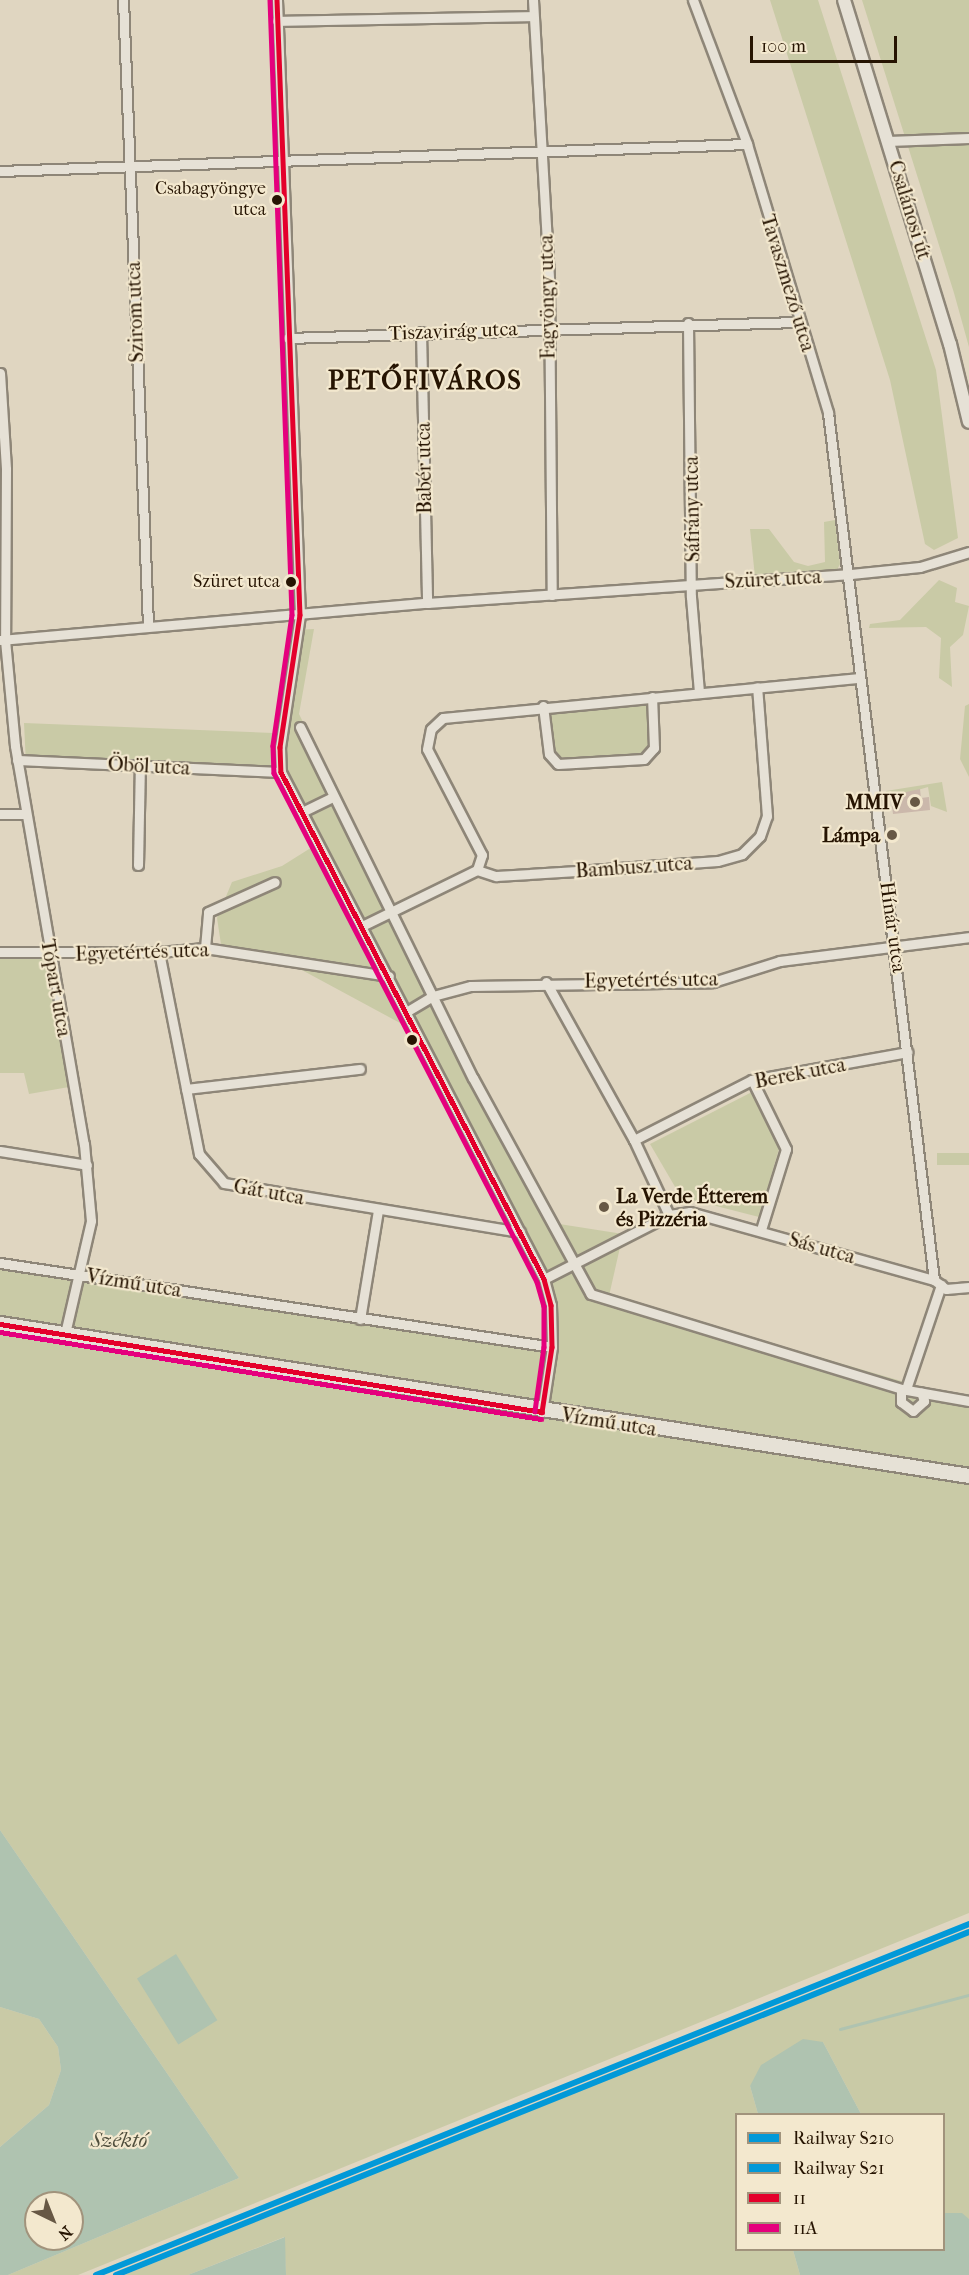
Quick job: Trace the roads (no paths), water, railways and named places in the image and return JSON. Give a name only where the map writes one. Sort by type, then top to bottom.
[{"type":"main road","name":"Vízmű utca","points":[[0,1324],[542,1412],[969,1476]]},
{"type":"street","name":"Szirom utca","points":[[123,0],[148,625]]},
{"type":"street","points":[[277,0],[300,615],[280,747],[281,772],[304,811],[544,1279],[551,1305],[552,1347],[542,1412]]},
{"type":"street","name":"Fagyöngy utca","points":[[533,0],[549,280],[552,595]]},
{"type":"street","name":"Tavaszmező utca","points":[[693,0],[747,144],[798,322],[828,413],[851,574]]},
{"type":"street","name":"Csalánosi út","points":[[844,0],[888,141],[969,422]]},
{"type":"street","points":[[277,21],[533,16]]},
{"type":"street","points":[[888,141],[969,138]]},
{"type":"street","points":[[0,171],[284,159],[541,154],[747,144]]},
{"type":"street","name":"Tiszavirág utca","points":[[288,338],[688,323],[798,322]]},
{"type":"street","name":"Sáfrány utca","points":[[688,323],[699,693]]},
{"type":"street","name":"Babér utca","points":[[421,332],[427,603]]},
{"type":"street","name":"Tópart utca","points":[[0,373],[3,469],[3,640],[25,814],[87,1165],[91,1221],[65,1335]]},
{"type":"street","name":"Szüret utca","points":[[3,640],[148,625],[300,615],[427,603],[851,574],[920,567],[969,552]]},
{"type":"street","name":"Hínár utca","points":[[851,574],[857,678],[896,946],[937,1283]]},
{"type":"street","points":[[362,926],[477,870],[482,855],[427,749],[428,734],[437,722],[450,716],[543,706],[857,678]]},
{"type":"street","name":"Bambusz utca","points":[[477,870],[496,876],[565,872],[718,861],[742,854],[759,836],[767,816],[757,687]]},
{"type":"street","points":[[543,706],[549,754],[555,762],[644,759],[654,748],[652,697]]},
{"type":"street","points":[[300,727],[433,996],[586,1289],[604,1302],[904,1389],[969,1401]]},
{"type":"street","name":"Öböl utca","points":[[17,760],[281,772]]},
{"type":"street","points":[[138,865],[140,765]]},
{"type":"street","points":[[304,811],[333,797]]},
{"type":"street","points":[[0,814],[25,814]]},
{"type":"street","points":[[205,948],[208,912],[275,882]]},
{"type":"street","name":"Egyetértés utca","points":[[406,1012],[433,996],[471,986],[546,982],[713,982],[780,961],[969,937]]},
{"type":"street","name":"Egyetértés utca","points":[[0,952],[50,954],[159,952],[205,948],[389,976]]},
{"type":"street","name":"Gát utca","points":[[159,952],[199,1154],[224,1183],[520,1232]]},
{"type":"street","points":[[546,982],[634,1140],[669,1215]]},
{"type":"street","name":"Berek utca","points":[[634,1140],[752,1080],[908,1052]]},
{"type":"street","points":[[186,1089],[360,1069]]},
{"type":"street","points":[[752,1080],[786,1149],[761,1230]]},
{"type":"street","points":[[0,1151],[87,1165]]},
{"type":"street","points":[[360,1319],[378,1210]]},
{"type":"street","name":"Sás utca","points":[[544,1279],[669,1215],[690,1212],[761,1230],[937,1283],[969,1287]]},
{"type":"street","name":"Vízmű utca","points":[[0,1263],[552,1347]]},
{"type":"street","points":[[921,1392],[922,1407],[913,1411],[901,1402],[937,1283]]},
{"type":"water","name":"Széktó","points":[[0,1830],[239,2178],[84,2243],[84,2191],[24,2191],[24,2251],[65,2251],[8,2275],[0,2275],[0,2147],[49,2105],[61,2070],[58,2047],[39,2019],[0,2007]]},
{"type":"water","points":[[176,1954],[217,2020],[178,2045],[137,1978]]},
{"type":"water","points":[[803,2039],[823,2042],[860,2113],[758,2113],[750,2086],[761,2065]]},
{"type":"water","points":[[945,2213],[962,2213],[969,2219],[969,2275],[800,2275],[793,2251],[945,2251]]},
{"type":"water","points":[[285,2237],[286,2275],[188,2275]]},
{"type":"waterway","points":[[840,2029],[969,1995]]},
{"type":"rail line","name":"S210","points":[[96,2275],[969,1924]]},
{"type":"rail line","name":"S21","points":[[116,2275],[969,1932]]},
{"type":"place","name":"Csabagyöngye utca","points":[[277,200]]},
{"type":"place","name":"Szüret utca","points":[[291,582]]},
{"type":"place","name":"MMIV","points":[[915,802]]},
{"type":"place","name":"Lámpa","points":[[892,835]]},
{"type":"place","name":"La Verde Étterem és Pizzéria","points":[[604,1207]]},
{"type":"district","name":"PETŐFIVÁROS","points":[[425,381]]}]
